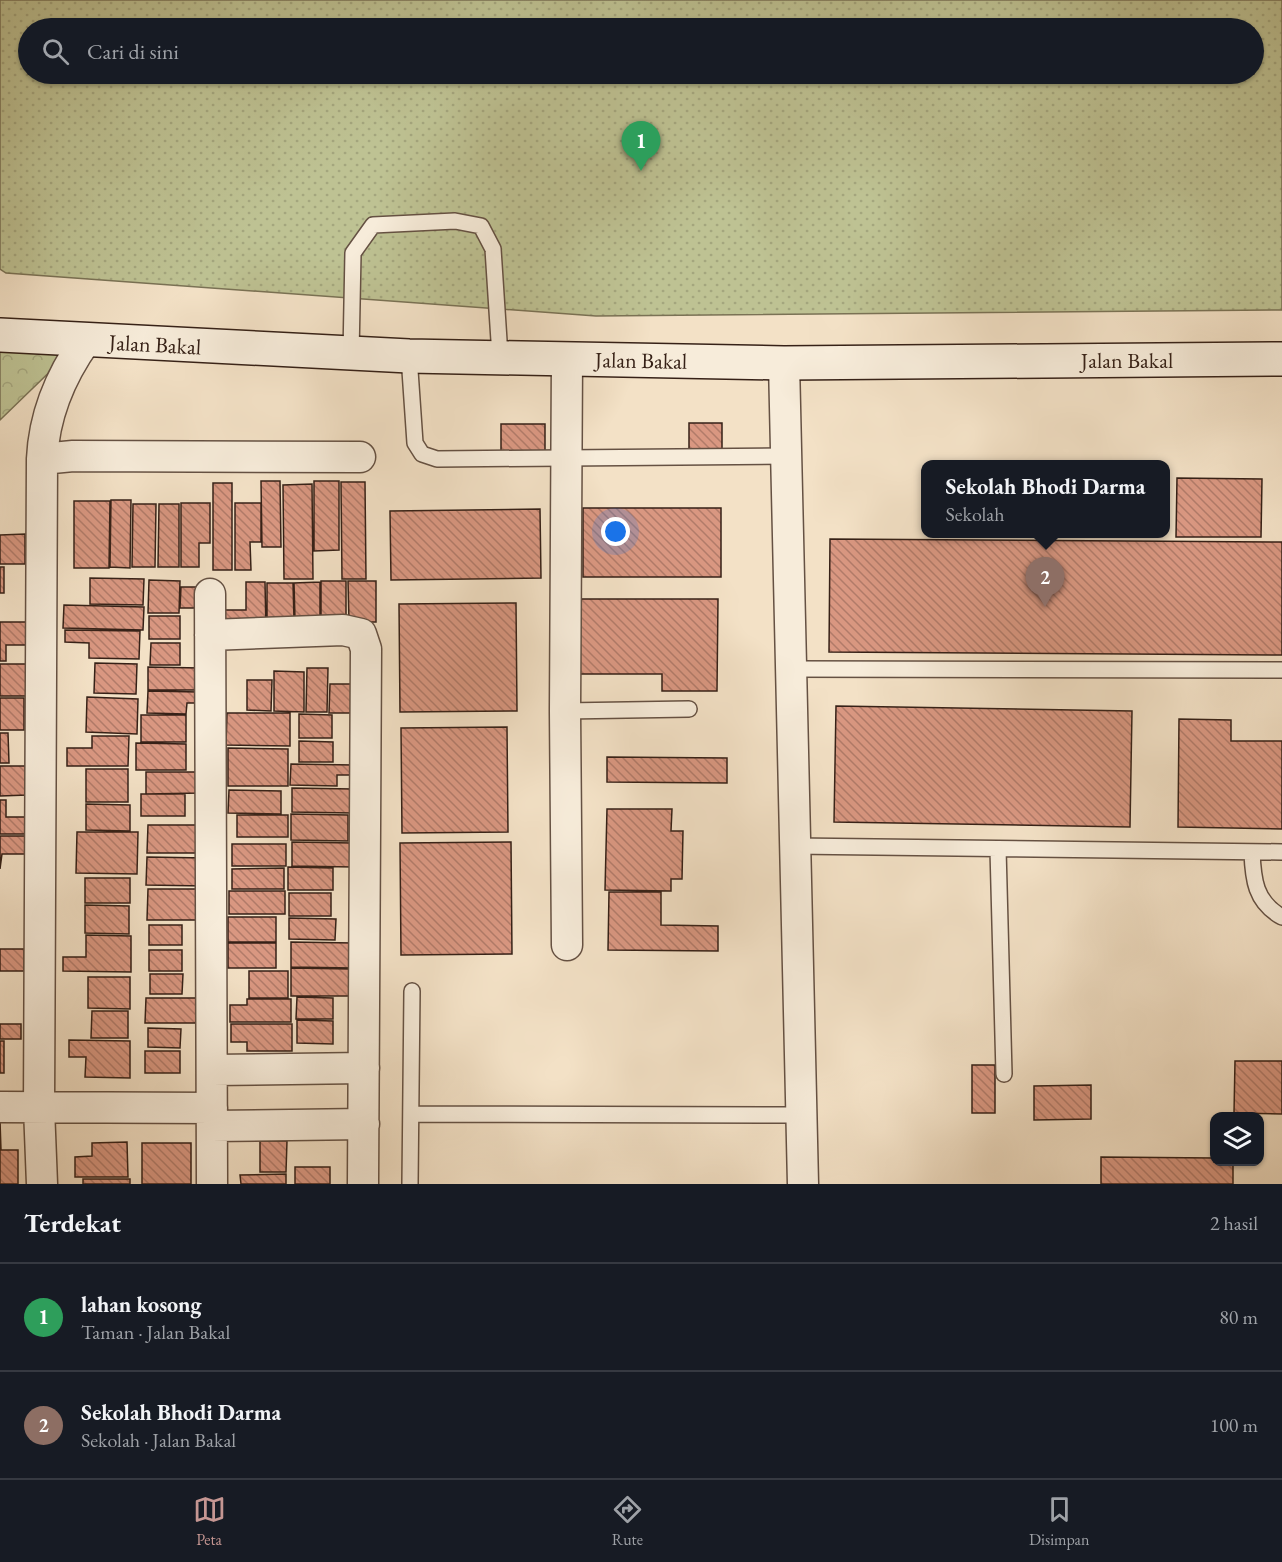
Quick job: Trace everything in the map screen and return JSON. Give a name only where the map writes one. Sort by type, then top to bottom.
[{"type":"street","name":"Jalan Bakal","points":[[0,335],[409,356],[784,363],[1282,359]]},
{"type":"street","points":[[42,1184],[39,1108],[42,459],[44,429],[68,365],[86,340]]},
{"type":"street","points":[[567,358],[565,711],[567,945]]},
{"type":"street","points":[[784,363],[804,1184]]},
{"type":"street","points":[[42,459],[73,456],[360,457]]},
{"type":"street","points":[[210,594],[212,1184]]},
{"type":"street","points":[[210,635],[343,630],[361,634],[366,649],[363,1184]]},
{"type":"street","points":[[213,1070],[364,1068]]},
{"type":"street","points":[[0,1107],[364,1124]]},
{"type":"lane","points":[[351,354],[353,253],[362,237],[373,225],[455,221],[480,226],[493,249],[500,356]]},
{"type":"lane","points":[[409,356],[412,428],[415,443],[422,454],[437,459],[787,456]]},
{"type":"lane","points":[[793,669],[1282,670]]},
{"type":"lane","points":[[565,711],[689,709]]},
{"type":"lane","points":[[794,846],[1282,852]]},
{"type":"lane","points":[[998,849],[1004,1074]]},
{"type":"lane","points":[[1252,852],[1256,889],[1261,899],[1282,917]]},
{"type":"lane","points":[[410,1184],[412,991]]},
{"type":"lane","points":[[412,1114],[801,1115]]},
{"type":"green space","points":[[0,0],[1282,0],[1282,310],[596,316],[6,273],[0,269]]},
{"type":"green space","points":[[0,347],[67,355],[0,420]]},
{"type":"building","points":[[689,423],[722,423],[722,454],[689,454]]},
{"type":"building","points":[[501,424],[545,424],[545,452],[501,452]]},
{"type":"building","points":[[1177,478],[1262,479],[1261,537],[1176,537]]},
{"type":"building","points":[[261,481],[280,481],[281,547],[262,547]]},
{"type":"building","points":[[314,481],[339,481],[339,550],[314,551]]},
{"type":"building","points":[[341,482],[365,482],[366,579],[342,579]]},
{"type":"building","points":[[213,483],[232,483],[232,570],[213,570]]},
{"type":"building","points":[[312,484],[313,579],[284,579],[283,485]]},
{"type":"building","points":[[111,500],[131,500],[130,568],[110,567]]},
{"type":"building","points":[[74,501],[110,501],[109,568],[74,568]]},
{"type":"building","points":[[181,503],[210,503],[210,543],[199,543],[199,567],[181,567]]},
{"type":"building","points":[[235,503],[261,503],[261,542],[250,542],[251,570],[235,570]]},
{"type":"building","points":[[133,504],[156,504],[155,567],[132,567]]},
{"type":"building","points":[[159,504],[179,504],[179,567],[158,567]]},
{"type":"building","points":[[583,508],[721,508],[721,577],[583,577]]},
{"type":"building","points":[[540,509],[541,578],[391,580],[390,511]]},
{"type":"building","points":[[25,534],[25,564],[0,564],[0,535]]},
{"type":"building","points":[[830,539],[1282,542],[1282,655],[829,652]]},
{"type":"building","points":[[0,567],[4,567],[4,593],[0,593]]},
{"type":"building","points":[[90,578],[144,579],[143,605],[90,604]]},
{"type":"building","points":[[149,580],[180,581],[179,613],[148,613]]},
{"type":"building","points":[[321,581],[346,581],[346,619],[321,619]]},
{"type":"building","points":[[348,581],[376,581],[376,622],[349,622]]},
{"type":"building","points":[[246,582],[265,582],[266,630],[219,630],[219,610],[246,610]]},
{"type":"building","points":[[320,582],[320,619],[295,619],[294,583]]},
{"type":"building","points":[[267,583],[293,583],[294,620],[267,620]]},
{"type":"building","points":[[181,587],[203,587],[203,608],[180,608]]},
{"type":"building","points":[[576,599],[718,599],[717,691],[662,691],[662,674],[576,674]]},
{"type":"building","points":[[516,603],[517,711],[400,712],[399,604]]},
{"type":"building","points":[[64,605],[144,607],[143,630],[63,628]]},
{"type":"building","points":[[149,616],[180,616],[180,639],[149,639]]},
{"type":"building","points":[[0,622],[28,622],[28,645],[6,645],[6,661],[0,661]]},
{"type":"building","points":[[65,630],[140,631],[139,659],[89,658],[89,643],[65,642]]},
{"type":"building","points":[[151,643],[180,643],[180,665],[150,665]]},
{"type":"building","points":[[95,663],[137,664],[136,694],[94,693]]},
{"type":"building","points":[[0,664],[26,664],[26,696],[0,696]]},
{"type":"building","points":[[148,667],[200,668],[200,690],[148,690]]},
{"type":"building","points":[[307,668],[328,668],[327,712],[306,712]]},
{"type":"building","points":[[274,671],[304,672],[304,712],[274,711]]},
{"type":"building","points":[[247,680],[272,680],[271,711],[247,710]]},
{"type":"building","points":[[330,684],[353,684],[352,713],[329,713]]},
{"type":"building","points":[[148,691],[199,692],[199,703],[187,703],[186,714],[147,713]]},
{"type":"building","points":[[87,697],[138,699],[137,734],[86,732]]},
{"type":"building","points":[[0,698],[24,698],[24,730],[0,730]]},
{"type":"building","points":[[836,706],[1132,711],[1130,827],[834,822]]},
{"type":"building","points":[[227,713],[290,713],[290,746],[226,745]]},
{"type":"building","points":[[299,714],[332,715],[332,738],[299,738]]},
{"type":"building","points":[[141,715],[186,715],[186,742],[141,742]]},
{"type":"building","points":[[1179,719],[1231,720],[1231,741],[1282,741],[1282,829],[1178,827]]},
{"type":"building","points":[[507,727],[508,832],[402,833],[401,728]]},
{"type":"building","points":[[0,733],[8,733],[9,763],[0,763]]},
{"type":"building","points":[[92,736],[129,736],[128,766],[67,766],[67,748],[92,748]]},
{"type":"building","points":[[299,741],[333,742],[333,762],[299,762]]},
{"type":"building","points":[[136,743],[186,744],[186,770],[136,770]]},
{"type":"building","points":[[228,748],[288,749],[288,786],[228,786]]},
{"type":"building","points":[[607,757],[727,758],[727,783],[607,782]]},
{"type":"building","points":[[291,764],[353,765],[353,775],[337,775],[337,786],[290,785]]},
{"type":"building","points":[[0,766],[27,766],[27,795],[0,796]]},
{"type":"building","points":[[86,769],[128,769],[128,802],[86,802]]},
{"type":"building","points":[[146,772],[201,772],[201,793],[146,794]]},
{"type":"building","points":[[292,788],[353,789],[352,813],[292,812]]},
{"type":"building","points":[[229,790],[281,791],[281,814],[228,813]]},
{"type":"building","points":[[141,794],[185,794],[185,816],[141,816]]},
{"type":"building","points":[[0,800],[6,800],[6,817],[28,817],[28,834],[0,834]]},
{"type":"building","points":[[86,804],[130,805],[130,831],[86,830]]},
{"type":"building","points":[[607,809],[672,809],[671,831],[683,831],[682,879],[671,879],[671,891],[605,890]]},
{"type":"building","points":[[291,814],[348,815],[348,841],[291,840]]},
{"type":"building","points":[[237,815],[288,815],[288,837],[237,837]]},
{"type":"building","points":[[148,825],[200,825],[199,853],[147,853]]},
{"type":"building","points":[[77,832],[138,832],[137,874],[76,873]]},
{"type":"building","points":[[0,836],[29,836],[29,854],[2,854],[0,869]]},
{"type":"building","points":[[292,842],[353,843],[353,867],[292,866]]},
{"type":"building","points":[[511,842],[512,954],[401,955],[400,843]]},
{"type":"building","points":[[232,844],[286,844],[286,866],[232,866]]},
{"type":"building","points":[[147,857],[206,858],[205,886],[146,885]]},
{"type":"building","points":[[288,867],[333,868],[333,890],[288,890]]},
{"type":"building","points":[[284,868],[284,889],[232,889],[232,869]]},
{"type":"building","points":[[85,878],[130,878],[130,903],[85,903]]},
{"type":"building","points":[[148,889],[201,889],[201,920],[147,920]]},
{"type":"building","points":[[229,891],[285,891],[285,914],[229,914]]},
{"type":"building","points":[[609,892],[661,892],[661,925],[718,926],[718,951],[608,950]]},
{"type":"building","points":[[289,893],[331,893],[331,916],[289,916]]},
{"type":"building","points":[[85,905],[129,906],[129,934],[85,933]]},
{"type":"building","points":[[228,917],[276,917],[276,942],[228,942]]},
{"type":"building","points":[[289,918],[336,919],[335,940],[289,939]]},
{"type":"building","points":[[149,925],[182,925],[182,945],[149,945]]},
{"type":"building","points":[[86,935],[131,936],[131,972],[63,971],[63,957],[86,957]]},
{"type":"building","points":[[291,942],[353,943],[353,968],[291,967]]},
{"type":"building","points":[[228,943],[276,943],[276,968],[228,968]]},
{"type":"building","points":[[0,949],[24,949],[24,971],[0,971]]},
{"type":"building","points":[[149,950],[182,950],[182,971],[149,971]]},
{"type":"building","points":[[291,968],[351,969],[351,996],[291,996]]},
{"type":"building","points":[[249,971],[288,971],[288,998],[249,998]]},
{"type":"building","points":[[150,974],[183,974],[182,994],[150,994]]},
{"type":"building","points":[[88,977],[130,977],[130,1009],[88,1008]]},
{"type":"building","points":[[297,997],[333,998],[333,1019],[296,1019]]},
{"type":"building","points":[[146,998],[201,998],[201,1023],[145,1023]]},
{"type":"building","points":[[247,999],[291,999],[291,1022],[230,1022],[230,1005],[247,1005]]},
{"type":"building","points":[[92,1011],[128,1011],[128,1038],[91,1038]]},
{"type":"building","points":[[297,1020],[333,1021],[333,1044],[297,1043]]},
{"type":"building","points":[[0,1024],[21,1024],[21,1039],[0,1039]]},
{"type":"building","points":[[231,1024],[292,1024],[292,1051],[247,1051],[247,1042],[231,1042]]},
{"type":"building","points":[[148,1028],[181,1029],[180,1048],[148,1047]]},
{"type":"building","points":[[69,1040],[130,1041],[130,1078],[85,1077],[86,1057],[69,1057]]},
{"type":"building","points":[[0,1041],[4,1041],[4,1073],[0,1073]]},
{"type":"building","points":[[145,1051],[180,1051],[180,1073],[145,1073]]},
{"type":"building","points":[[1235,1061],[1282,1061],[1282,1114],[1234,1112]]},
{"type":"building","points":[[972,1065],[995,1065],[995,1113],[972,1113]]},
{"type":"building","points":[[1091,1085],[1091,1119],[1034,1120],[1034,1086]]},
{"type":"building","points":[[0,1121],[1,1150],[18,1150],[18,1184],[0,1184]]},
{"type":"building","points":[[260,1141],[287,1141],[286,1172],[260,1172]]},
{"type":"building","points":[[127,1142],[128,1177],[75,1177],[75,1157],[92,1156],[92,1143]]},
{"type":"building","points":[[142,1143],[191,1143],[191,1184],[142,1184]]},
{"type":"building","points":[[1101,1157],[1210,1158],[1210,1166],[1233,1166],[1233,1184],[1101,1184]]},
{"type":"building","points":[[295,1167],[330,1167],[330,1184],[295,1184]]},
{"type":"building","points":[[286,1174],[286,1184],[241,1184],[240,1175]]},
{"type":"building","points":[[83,1179],[130,1179],[130,1184],[83,1184]]},
{"type":"place","name":"lahan kosong","points":[[641,171]]},
{"type":"place","name":"Sekolah Bhodi Darma","points":[[1045,607]]}]
